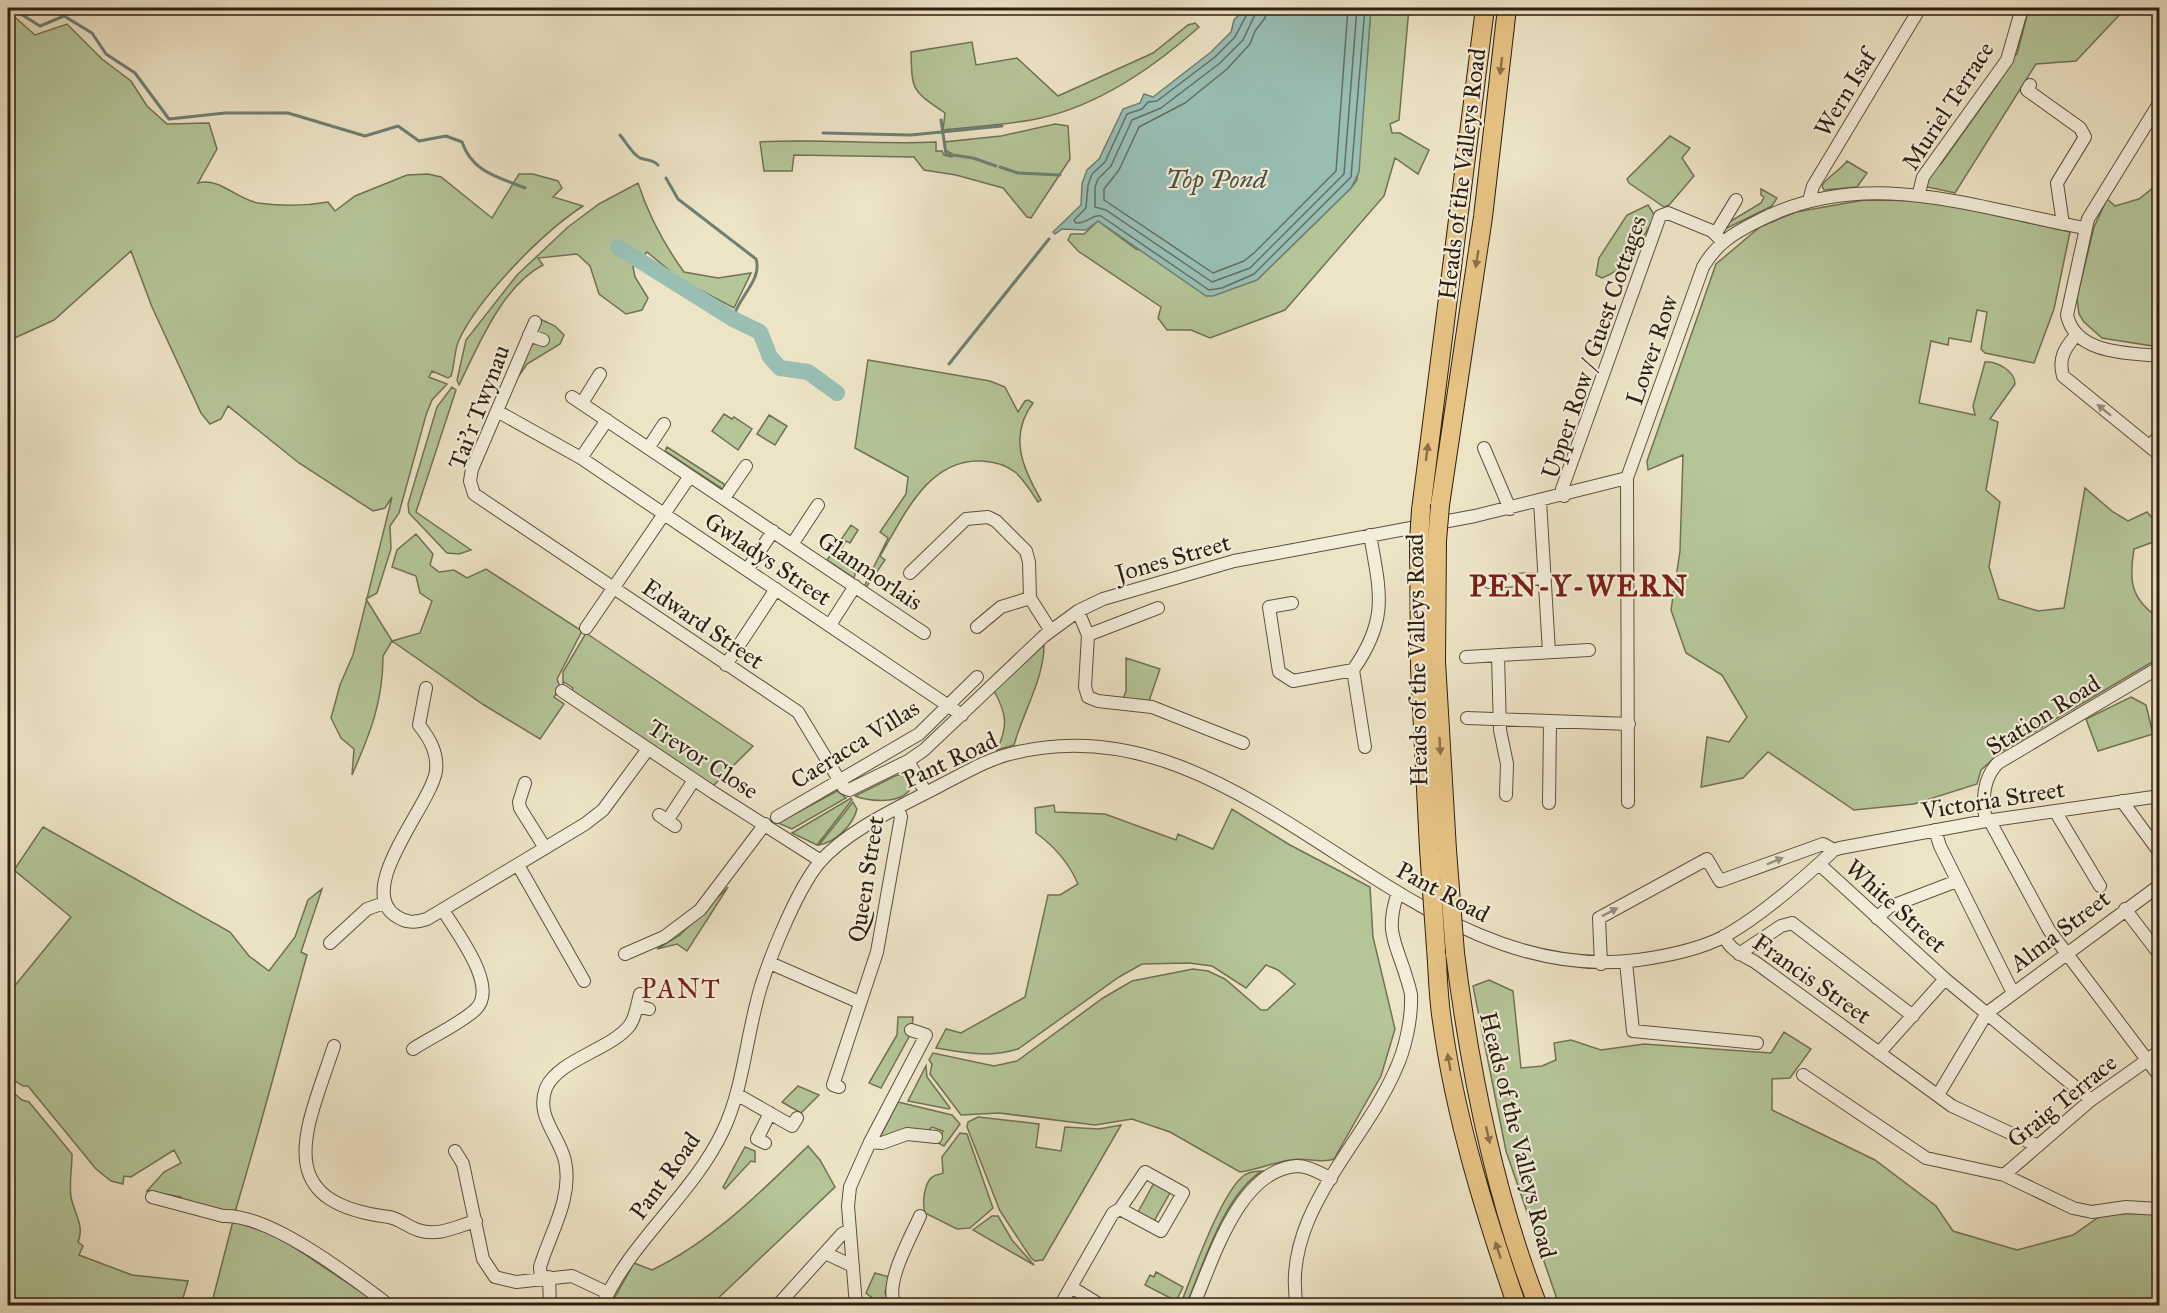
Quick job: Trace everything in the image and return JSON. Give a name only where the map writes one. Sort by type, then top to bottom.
[{"type":"highway","name":"Heads of the Valleys Road","points":[[1428,540],[1421,510],[1485,8]]},
{"type":"highway","name":"Heads of the Valleys Road","points":[[1508,8],[1483,217],[1440,506],[1428,540],[1420,668],[1438,850],[1455,953],[1467,1047],[1510,1223],[1538,1305]]},
{"type":"highway","name":"Heads of the Valleys Road","points":[[1438,850],[1436,948],[1442,1020],[1454,1086],[1493,1234],[1517,1305]]},
{"type":"street","name":"Wern Isaf","points":[[1809,201],[1813,186],[1920,8]]},
{"type":"street","name":"Muriel Terrace","points":[[1919,194],[1923,177],[2007,60],[2022,8]]},
{"type":"street","points":[[2030,85],[2027,90],[2080,128],[2085,137],[2057,183],[2063,224]]},
{"type":"street","points":[[2160,102],[2091,213],[2085,228],[2067,315],[2069,326],[2085,343],[2160,356]]},
{"type":"street","points":[[1719,237],[1791,205],[1859,193],[1919,194],[2085,228]]},
{"type":"street","name":"Lower Row","points":[[1627,478],[1703,267],[1736,200]]},
{"type":"street","name":"Upper Row / Guest Cottages","points":[[1564,495],[1563,489],[1653,230],[1663,213],[1719,237]]},
{"type":"street","name":"Tai'r Twynau","points":[[503,515],[474,494],[470,480],[472,469],[535,322]]},
{"type":"street","name":"Tai'r Twynau","points":[[529,335],[543,340]]},
{"type":"street","points":[[2076,335],[2062,353],[2060,365],[2063,376],[2155,451],[2160,434]]},
{"type":"street","name":"Glanmorlais","points":[[600,374],[577,400],[924,633]]},
{"type":"street","name":"Gwladys Street","points":[[497,411],[581,458],[962,715]]},
{"type":"street","points":[[581,458],[608,420]]},
{"type":"street","points":[[649,447],[664,424]]},
{"type":"street","points":[[1484,448],[1510,509]]},
{"type":"street","points":[[724,498],[746,466]]},
{"type":"street","points":[[586,628],[690,476]]},
{"type":"street","points":[[1627,478],[1628,802]]},
{"type":"street","name":"Jones Street","points":[[854,789],[908,761],[924,750],[1011,665],[1051,630],[1078,611],[1113,596],[1234,561],[1510,509],[1627,478]]},
{"type":"street","points":[[1540,501],[1549,652]]},
{"type":"street","name":"Glanmorlais","points":[[793,543],[818,505]]},
{"type":"street","name":"Edward Street","points":[[503,515],[798,712],[844,788],[854,789]]},
{"type":"street","points":[[910,573],[966,519],[988,517],[996,521],[1026,551],[1029,562],[1030,598],[1051,630]]},
{"type":"street","points":[[747,570],[773,531]]},
{"type":"street","points":[[1365,747],[1353,670],[1376,631],[1381,598],[1370,535]]},
{"type":"street","points":[[1489,582],[1545,578]]},
{"type":"street","points":[[830,625],[855,586]]},
{"type":"street","points":[[726,665],[776,589]]},
{"type":"street","points":[[977,627],[1001,607],[1030,598]]},
{"type":"street","points":[[1292,603],[1269,607],[1280,672],[1293,681],[1353,670]]},
{"type":"street","points":[[1088,635],[1158,608]]},
{"type":"street","points":[[1078,611],[1088,635],[1085,687],[1088,697],[1098,701],[1152,707],[1243,743]]},
{"type":"street","points":[[1466,657],[1589,650]]},
{"type":"street","points":[[1498,655],[1499,719],[1507,764],[1506,795]]},
{"type":"street","name":"Station Road","points":[[1989,820],[1986,783],[1991,771],[1998,763],[2160,667]]},
{"type":"street","name":"Caeracca Villas","points":[[777,817],[920,734],[976,677]]},
{"type":"street","points":[[426,688],[419,725],[431,741],[435,756],[435,776],[427,797],[389,866],[384,903],[392,914],[401,920],[415,923],[443,910],[585,824],[603,810],[648,749]]},
{"type":"street","name":"Trevor Close","points":[[562,691],[694,780],[821,861]]},
{"type":"street","points":[[1467,718],[1629,724]]},
{"type":"street","points":[[1549,803],[1550,721]]},
{"type":"street","name":"Pant Road","points":[[602,1305],[624,1265],[678,1201],[711,1154],[738,1095],[756,1003],[770,963],[804,886],[821,861],[842,843],[898,807],[974,768],[1015,753],[1072,746],[1138,754],[1183,766],[1224,786],[1338,854],[1397,895],[1487,939],[1551,958],[1579,963],[1626,962],[1668,955],[1724,936],[1798,883],[1834,850]]},
{"type":"street","points":[[908,761],[926,793]]},
{"type":"street","points":[[667,821],[694,780]]},
{"type":"street","points":[[525,783],[519,802],[520,808],[545,848]]},
{"type":"street","name":"Victoria Street","points":[[1601,964],[1599,918],[1707,859],[1720,881],[1823,844],[1834,850],[1989,820],[2160,796]]},
{"type":"street","points":[[2122,801],[2160,853]]},
{"type":"street","name":"Queen Street","points":[[839,1087],[833,1084],[876,957],[901,817],[898,807]]},
{"type":"street","points":[[2055,811],[2100,886]]},
{"type":"street","points":[[1989,820],[2049,930],[2160,1077]]},
{"type":"street","points":[[625,954],[664,937],[700,910],[765,824]]},
{"type":"street","points":[[1935,830],[1957,882],[2013,993]]},
{"type":"street","name":"White Street","points":[[1819,864],[1946,979],[2091,1100]]},
{"type":"street","points":[[518,865],[584,981]]},
{"type":"street","points":[[1877,918],[1888,907],[1957,882]]},
{"type":"street","name":"Alma Street","points":[[1987,1013],[2160,885]]},
{"type":"street","points":[[1297,1305],[1294,1281],[1300,1241],[1331,1179],[1396,1070],[1408,1025],[1411,994],[1391,933],[1390,918],[1397,895]]},
{"type":"street","points":[[330,943],[367,909],[384,903]]},
{"type":"street","points":[[2125,909],[2160,955]]},
{"type":"street","points":[[413,1049],[476,1010],[484,991],[483,977],[443,910]]},
{"type":"street","points":[[1739,954],[1781,926],[1792,923],[1913,1016]]},
{"type":"street","name":"Francis Street","points":[[1724,936],[1730,947],[1739,954],[1755,962],[1952,1106],[2038,1146]]},
{"type":"street","points":[[1626,962],[1633,1031],[1757,1043]]},
{"type":"street","points":[[770,963],[859,1002]]},
{"type":"street","points":[[1879,1053],[1946,979]]},
{"type":"street","points":[[550,1305],[545,1277],[540,1267],[562,1203],[567,1177],[562,1151],[543,1113],[545,1091],[560,1072],[630,1025],[642,1003]]},
{"type":"street","points":[[1938,1095],[1987,1013]]},
{"type":"street","points":[[856,1305],[849,1230],[850,1187],[870,1142],[926,1035],[911,1030]]},
{"type":"street","points":[[334,1046],[334,1062],[307,1127],[304,1149],[309,1172],[326,1196],[347,1210],[393,1218],[425,1232],[445,1231],[476,1221]]},
{"type":"street","name":"Graig Terrace","points":[[2004,1175],[2091,1100],[2160,1051]]},
{"type":"street","points":[[1803,1075],[1926,1158],[2004,1175],[2073,1208],[2092,1212],[2126,1207],[2160,1209]]},
{"type":"street","points":[[738,1095],[792,1126],[797,1118]]},
{"type":"street","points":[[765,1143],[757,1139],[770,1113]]},
{"type":"street","points":[[870,1142],[882,1143],[907,1134],[936,1137]]},
{"type":"street","points":[[454,1151],[464,1164],[486,1265],[495,1277],[516,1282],[545,1277],[572,1276],[608,1293]]},
{"type":"street","points":[[1193,1305],[1242,1199],[1262,1180],[1278,1171],[1298,1166],[1331,1179]]},
{"type":"street","points":[[1060,1305],[1113,1213],[1120,1209],[1145,1172],[1183,1193],[1161,1232],[1120,1209]]},
{"type":"street","points":[[152,1197],[223,1216],[234,1216],[280,1233],[390,1305]]},
{"type":"street","points":[[896,1305],[891,1298],[892,1282],[920,1216]]},
{"type":"street","points":[[777,1305],[849,1230]]},
{"type":"street","points":[[825,1253],[853,1266]]},
{"type":"street","points":[[1071,1287],[1102,1305]]},
{"type":"green space","points":[[1371,8],[1409,8],[1399,120],[1390,124],[1392,133],[1400,133],[1429,150],[1418,174],[1395,158],[1384,196],[1285,310],[1210,338],[1191,330],[1167,330],[1158,318],[1161,307],[1078,251],[1068,240],[1071,234],[1084,234],[1098,221],[1136,249],[1257,280],[1357,180]]},
{"type":"green space","points":[[2029,8],[2126,8],[2076,61],[2036,64],[1955,193],[1927,187],[1927,182],[1936,166],[1941,164],[2000,81],[2008,62],[2017,54]]},
{"type":"green space","points":[[8,11],[35,35],[67,24],[102,59],[131,81],[147,106],[167,124],[209,123],[217,149],[198,183],[213,183],[250,201],[284,205],[328,202],[335,211],[355,196],[407,175],[428,174],[441,177],[492,218],[519,174],[533,174],[558,181],[562,188],[553,197],[583,206],[531,248],[481,305],[459,340],[451,376],[448,378],[432,371],[429,377],[447,384],[432,400],[426,415],[399,513],[390,526],[391,549],[377,593],[367,598],[392,497],[385,508],[373,511],[299,463],[228,406],[221,419],[210,424],[201,413],[152,307],[131,251],[54,320],[8,341]]},
{"type":"green space","points":[[1195,23],[1199,27],[1142,72],[1121,85],[1077,107],[1031,120],[943,130],[945,113],[920,94],[913,83],[911,52],[972,42],[976,65],[1017,58],[1058,96],[1153,53],[1188,25]]},
{"type":"green space","points":[[1055,124],[1068,126],[1070,159],[1031,218],[1027,217],[1003,188],[956,175],[924,170],[914,157],[794,155],[792,171],[764,171],[760,142],[936,142],[936,151],[942,151],[944,155],[952,157],[952,154],[945,150],[944,142],[1001,136]]},
{"type":"green space","points":[[1670,136],[1690,148],[1682,158],[1694,176],[1669,205],[1664,207],[1629,183],[1627,179]]},
{"type":"green space","points":[[1847,161],[1867,173],[1857,187],[1824,190],[1822,186],[1824,183]]},
{"type":"green space","points":[[638,183],[657,229],[684,272],[718,278],[751,273],[734,308],[681,280],[647,252],[633,267],[635,277],[648,298],[642,310],[626,314],[599,294],[590,266],[577,254],[538,258],[543,265],[529,274],[504,301],[483,335],[459,385],[457,380],[466,340],[517,275],[568,227],[599,204]]},
{"type":"green space","points":[[2159,183],[2159,347],[2102,338],[2084,322],[2079,314],[2077,298],[2094,227],[2107,199],[2115,206],[2139,199]]},
{"type":"green space","points":[[1761,189],[1777,198],[1772,206],[1723,230],[1721,227],[1761,203],[1764,197],[1761,195]]},
{"type":"green space","points":[[1864,200],[1932,201],[2070,232],[2054,309],[2034,363],[1985,353],[1981,349],[1987,312],[1977,310],[1971,342],[1949,338],[1948,345],[1931,341],[1919,403],[1975,415],[1973,406],[1985,362],[1995,363],[2004,368],[2014,379],[2015,384],[1990,419],[1998,422],[1986,490],[2000,502],[1989,567],[1999,599],[2038,611],[2064,608],[2085,488],[2113,512],[2128,521],[2147,512],[2159,525],[2159,540],[2134,549],[2132,579],[2142,604],[2159,618],[2159,658],[2002,751],[1981,770],[1977,784],[1914,804],[1854,810],[1768,752],[1743,778],[1701,787],[1707,737],[1729,742],[1747,717],[1722,675],[1686,653],[1671,610],[1680,551],[1683,455],[1648,470],[1647,461],[1716,264],[1760,227],[1796,212]]},
{"type":"green space","points":[[1648,205],[1655,216],[1627,261],[1611,274],[1602,278],[1596,275],[1599,258],[1627,215]]},
{"type":"green space","points":[[540,319],[555,326],[564,335],[560,344],[527,364],[514,383],[531,345],[538,343],[537,328]]},
{"type":"green space","points":[[868,360],[990,381],[1005,387],[1018,412],[1025,401],[1033,403],[1025,415],[1020,440],[1024,464],[1041,500],[1038,502],[1027,485],[1010,468],[993,462],[963,463],[947,469],[932,479],[909,508],[880,556],[885,560],[865,589],[888,538],[880,532],[906,494],[908,477],[855,448]]},
{"type":"green space","points":[[452,387],[456,390],[416,512],[471,550],[459,554],[447,553],[409,513],[408,504],[437,407]]},
{"type":"green space","points":[[724,414],[732,419],[734,417],[752,429],[738,450],[712,431]]},
{"type":"green space","points":[[769,415],[787,426],[775,445],[757,434]]},
{"type":"green space","points":[[667,447],[724,484],[724,490],[665,451]]},
{"type":"green space","points":[[851,525],[858,530],[850,543],[846,541],[838,554],[857,567],[854,578],[827,560]]},
{"type":"green space","points":[[416,534],[433,554],[430,565],[439,572],[454,570],[467,578],[486,569],[582,631],[557,679],[560,687],[554,697],[564,704],[540,739],[484,705],[392,641],[420,633],[432,601],[420,593],[416,576],[392,567],[397,550]]},
{"type":"green space","points":[[367,600],[392,641],[383,656],[381,688],[374,717],[352,775],[354,749],[341,738],[331,718],[340,685],[353,655]]},
{"type":"green space","points":[[586,633],[753,746],[713,786],[572,691],[573,688],[564,682],[563,684],[563,672]]},
{"type":"green space","points":[[1044,645],[1041,670],[1014,745],[997,750],[1003,734],[1004,713],[994,691]]},
{"type":"green space","points":[[1126,658],[1160,669],[1148,704],[1123,699],[1126,691]]},
{"type":"green space","points":[[2131,697],[2146,705],[2153,734],[2098,751],[2086,719]]},
{"type":"green space","points":[[897,775],[907,776],[912,785],[902,796],[877,800],[855,796]]},
{"type":"green space","points":[[837,791],[846,798],[792,829],[778,823]]},
{"type":"green space","points":[[851,798],[852,800],[817,845],[792,833]]},
{"type":"green space","points":[[853,802],[857,809],[848,827],[837,837],[819,845]]},
{"type":"green space","points":[[1054,805],[1055,812],[1105,814],[1176,840],[1178,834],[1213,849],[1232,809],[1290,845],[1370,887],[1373,937],[1395,1029],[1381,1076],[1334,1159],[1291,1160],[1240,1172],[1170,1132],[1132,1119],[1095,1125],[999,1113],[961,1115],[930,1074],[932,1064],[929,1060],[933,1053],[994,1066],[1017,1061],[1103,998],[1132,981],[1193,969],[1208,971],[1225,979],[1261,1010],[1267,1010],[1295,984],[1278,970],[1266,965],[1246,988],[1212,966],[1189,963],[1142,964],[1119,977],[1018,1049],[987,1054],[936,1048],[946,1029],[961,1033],[1025,997],[1048,895],[1060,895],[1078,884],[1060,856],[1036,833],[1035,808]]},
{"type":"green space","points":[[43,827],[230,932],[249,956],[269,971],[295,937],[308,900],[322,889],[301,952],[307,955],[235,1212],[185,1203],[181,1197],[147,1191],[164,1172],[181,1163],[174,1150],[131,1177],[124,1176],[123,1184],[111,1181],[96,1169],[28,1086],[23,1086],[8,1076],[8,994],[71,917],[14,870]]},
{"type":"green space","points":[[728,887],[687,951],[677,944],[657,949],[680,935]]},
{"type":"green space","points":[[1489,980],[1513,991],[1521,1068],[1542,1066],[1556,1060],[1554,1043],[1571,1040],[1601,1050],[1644,1044],[1771,1053],[1784,1032],[1811,1049],[1790,1078],[1772,1079],[1772,1110],[1875,1160],[1936,1206],[1953,1231],[2017,1250],[2073,1235],[2103,1214],[2159,1213],[2159,1305],[1559,1305],[1506,1151],[1473,986]]},
{"type":"green space","points":[[898,1017],[913,1017],[912,1027],[907,1028],[907,1034],[910,1035],[881,1088],[869,1083],[897,1035]]},
{"type":"green space","points":[[926,1066],[927,1077],[949,1109],[908,1101]]},
{"type":"green space","points":[[798,1086],[819,1095],[801,1113],[782,1102]]},
{"type":"green space","points":[[8,1088],[22,1100],[29,1102],[72,1154],[71,1197],[80,1225],[78,1242],[83,1246],[79,1255],[132,1275],[188,1281],[181,1305],[8,1305]]},
{"type":"green space","points":[[898,1102],[952,1115],[960,1124],[944,1146],[938,1143],[943,1131],[932,1127],[928,1131],[879,1139]]},
{"type":"green space","points":[[978,1117],[1039,1124],[1036,1147],[1061,1151],[1065,1127],[1099,1129],[1121,1125],[1043,1260],[1035,1261],[1031,1258],[1000,1211],[967,1127],[968,1122]]},
{"type":"green space","points":[[960,1133],[967,1134],[993,1208],[970,1228],[957,1229],[925,1213],[924,1198],[928,1182],[935,1175],[943,1173],[942,1157]]},
{"type":"green space","points":[[808,1146],[820,1160],[835,1187],[711,1305],[610,1306],[634,1263],[652,1270],[695,1245],[734,1215]]},
{"type":"green space","points":[[745,1147],[755,1151],[755,1162],[751,1161],[725,1189],[723,1187]]},
{"type":"green space","points":[[1262,1171],[1248,1182],[1236,1197],[1216,1232],[1186,1305],[1180,1306],[1224,1202],[1243,1176],[1251,1172]]},
{"type":"green space","points":[[1155,1181],[1171,1191],[1153,1223],[1137,1214]]},
{"type":"green space","points":[[992,1216],[998,1216],[1012,1240],[1034,1265],[973,1230]]},
{"type":"green space","points":[[233,1221],[279,1237],[382,1306],[211,1306]]},
{"type":"green space","points":[[1156,1272],[1183,1287],[1176,1301],[1145,1285],[1150,1275],[1154,1277]]},
{"type":"green space","points":[[875,1273],[889,1277],[885,1293],[890,1305],[881,1305],[866,1293]]},
{"type":"water","name":"Top Pond","points":[[1246,8],[1371,8],[1359,172],[1351,188],[1257,280],[1213,296],[1206,296],[1098,221],[1086,230],[1062,229],[1055,234],[1053,232],[1081,205],[1082,184],[1087,170],[1099,159],[1123,109],[1140,103],[1144,94],[1153,97],[1211,52],[1231,32],[1234,20]]},
{"type":"waterway","points":[[11,8],[40,26],[64,16],[92,33],[106,54],[135,73],[169,119],[225,113],[288,113],[365,136],[398,126],[419,141],[446,136],[462,142],[466,152],[479,167],[496,177],[525,188]]},
{"type":"waterway","points":[[941,120],[946,154],[973,158],[996,166]]},
{"type":"waterway","points":[[823,133],[911,135],[1002,126]]},
{"type":"waterway","points":[[620,135],[637,156],[658,165]]},
{"type":"waterway","points":[[1000,167],[1018,173],[1060,175]]},
{"type":"waterway","points":[[666,178],[678,199],[756,259],[757,267],[753,282],[735,311],[733,319]]},
{"type":"waterway","points":[[949,364],[1049,239]]},
{"type":"waterway","points":[[618,247],[733,319],[760,332],[770,357],[780,368],[808,372],[837,393]]},
{"type":"district","name":"PEN-Y-WERN","points":[[1579,586]]},
{"type":"district","name":"PANT","points":[[681,989]]}]
